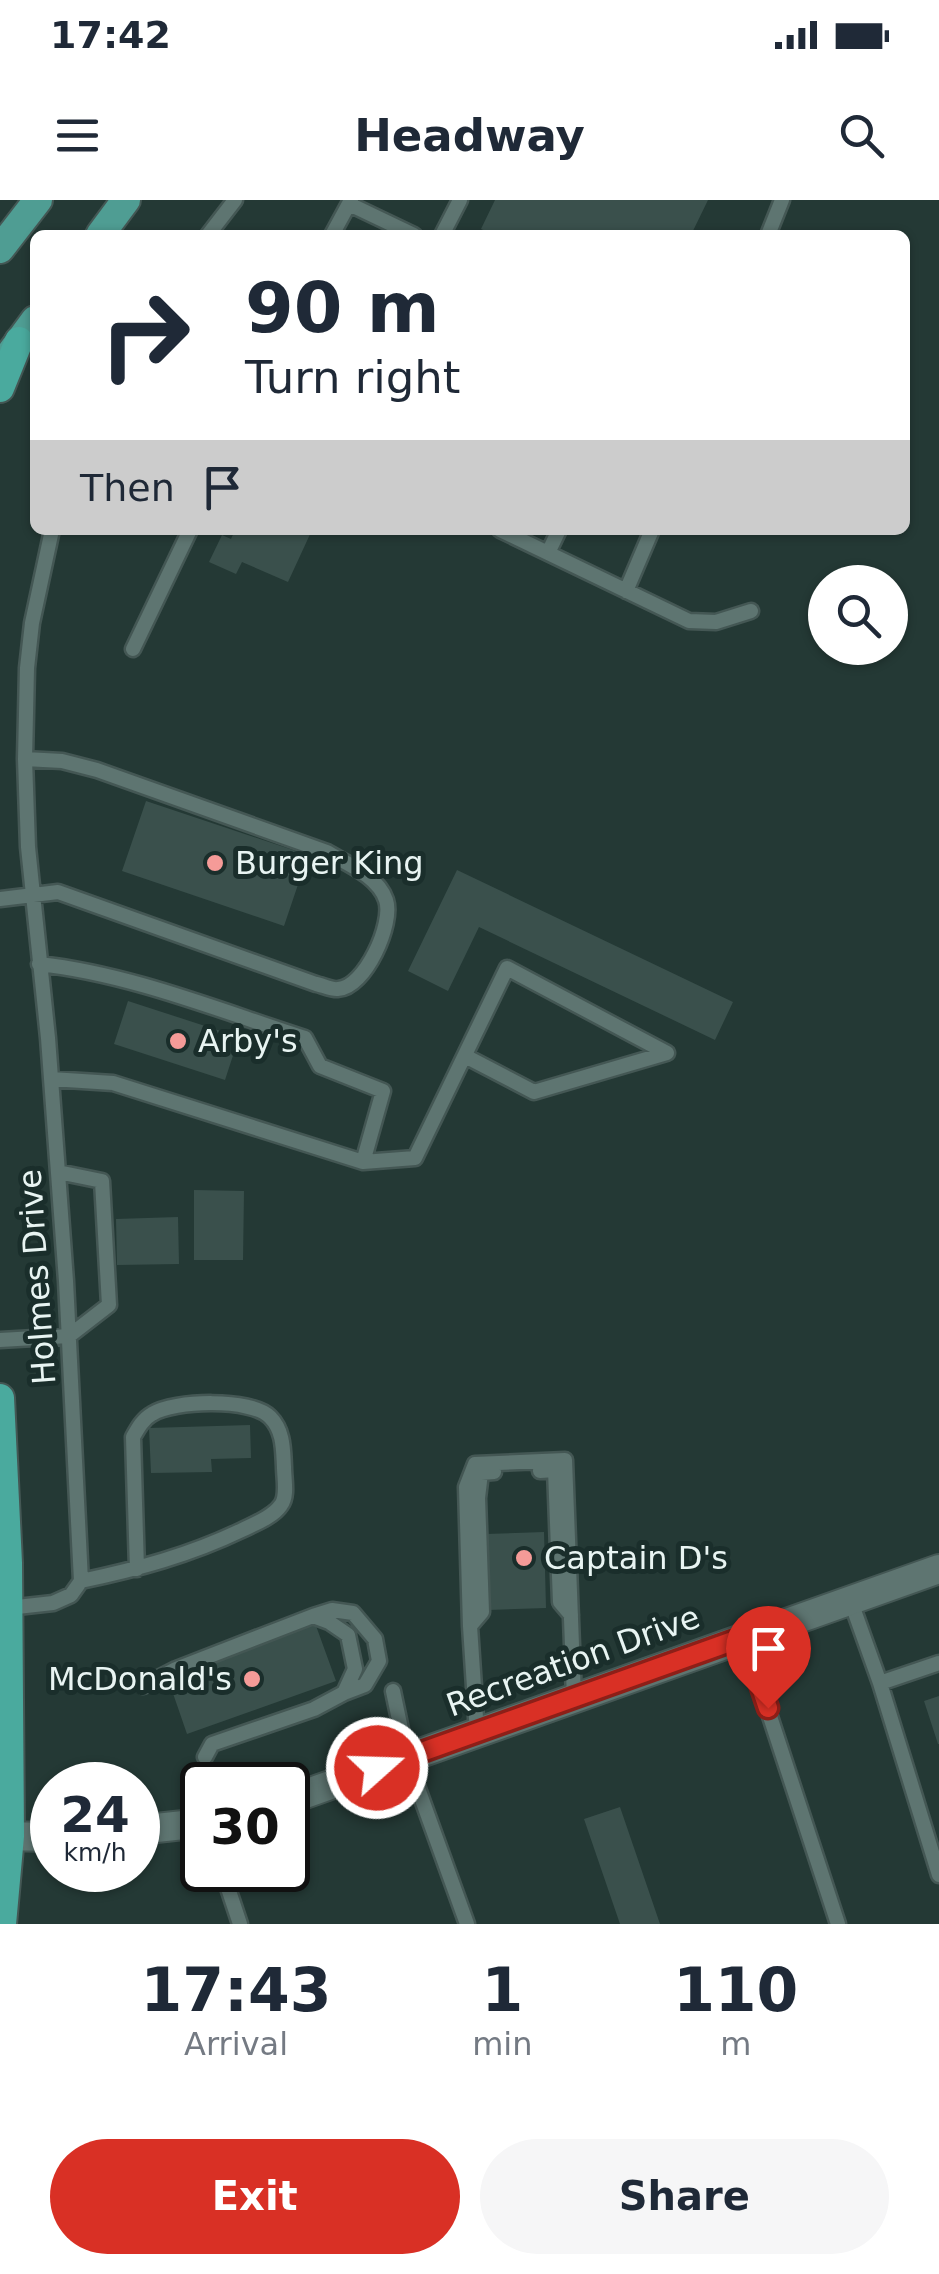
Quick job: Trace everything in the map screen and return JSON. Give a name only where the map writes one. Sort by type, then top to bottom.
[{"type":"highway","points":[[0,388],[27,331]]},
{"type":"highway","points":[[0,1398],[8,1563],[2,1924]]},
{"type":"main road","points":[[0,249],[38,200]]},
{"type":"main road","points":[[104,230],[126,200]]},
{"type":"main road","points":[[0,367],[27,331]]},
{"type":"street","name":"Recreation Drive","points":[[310,1792],[939,1569]]},
{"type":"lane","points":[[212,230],[235,200]]},
{"type":"lane","points":[[445,230],[460,200]]},
{"type":"lane","points":[[770,230],[782,200]]},
{"type":"lane","points":[[335,230],[350,202],[404,230]]},
{"type":"lane","name":"Holmes Drive","points":[[51,535],[32,622],[25,759],[28,847],[58,1172],[82,1582]]},
{"type":"lane","points":[[133,649],[188,535]]},
{"type":"lane","points":[[510,535],[689,621],[716,622],[751,611]]},
{"type":"lane","points":[[548,553],[557,535]]},
{"type":"lane","points":[[626,591],[650,535]]},
{"type":"lane","points":[[0,899],[58,892],[338,989],[356,983],[369,965],[388,919],[386,900],[379,888],[359,870],[327,852],[97,770],[62,761],[25,759]]},
{"type":"lane","points":[[39,964],[72,968],[162,992],[305,1038],[320,1066],[383,1091],[363,1162]]},
{"type":"lane","points":[[51,1079],[112,1083],[363,1162],[415,1158],[507,968],[667,1052],[534,1092],[465,1056]]},
{"type":"lane","points":[[0,1340],[69,1336],[109,1305],[102,1182],[58,1172]]},
{"type":"lane","points":[[8,1608],[53,1603],[72,1595],[82,1582],[137,1569],[200,1549],[258,1522],[281,1506],[285,1495],[283,1448],[273,1419],[246,1404],[168,1406],[150,1414],[139,1426],[133,1437],[137,1569]]},
{"type":"lane","points":[[477,1732],[466,1488],[475,1464],[565,1460],[574,1698]]},
{"type":"lane","points":[[850,1599],[939,1875]]},
{"type":"lane","points":[[143,1686],[176,1668],[332,1610],[352,1612],[375,1639],[379,1661],[364,1685],[314,1709],[212,1744],[206,1757]]},
{"type":"lane","points":[[313,1616],[348,1634],[354,1669],[344,1693]]},
{"type":"lane","points":[[744,1637],[838,1924]]},
{"type":"lane","points":[[880,1683],[939,1663]]},
{"type":"lane","points":[[393,1691],[407,1758],[466,1924]]},
{"type":"lane","points":[[229,1892],[240,1924]]},
{"type":"building","points":[[495,200],[708,200],[693,230],[481,229]]},
{"type":"building","points":[[222,535],[231,539],[233,535],[310,535],[288,582],[242,562],[236,574],[209,562]]},
{"type":"building","name":"Burger King","points":[[146,801],[308,855],[284,926],[122,871]]},
{"type":"building","points":[[457,870],[733,1002],[715,1040],[479,927],[448,991],[408,971]]},
{"type":"building","points":[[128,1001],[239,1037],[225,1080],[114,1044]]},
{"type":"building","points":[[194,1190],[244,1191],[243,1260],[194,1260]]},
{"type":"building","points":[[178,1217],[179,1264],[117,1265],[116,1219]]},
{"type":"building","points":[[250,1425],[251,1458],[211,1459],[212,1472],[151,1473],[149,1428]]},
{"type":"building","points":[[544,1532],[546,1608],[488,1610],[486,1534]]},
{"type":"building","name":"McDonald's","points":[[315,1623],[336,1681],[187,1734],[167,1676]]},
{"type":"building","points":[[939,1696],[939,1744],[938,1744],[924,1701]]},
{"type":"building","points":[[620,1807],[660,1924],[620,1924],[584,1819]]},
{"type":"place","name":"Burger King","points":[[215,863]]},
{"type":"place","name":"Arby's","points":[[178,1041]]},
{"type":"place","name":"Captain D's","points":[[524,1558]]},
{"type":"place","name":"McDonald's","points":[[252,1679]]},
{"type":"route","points":[[377,1768],[744,1637],[768,1708]]}]
